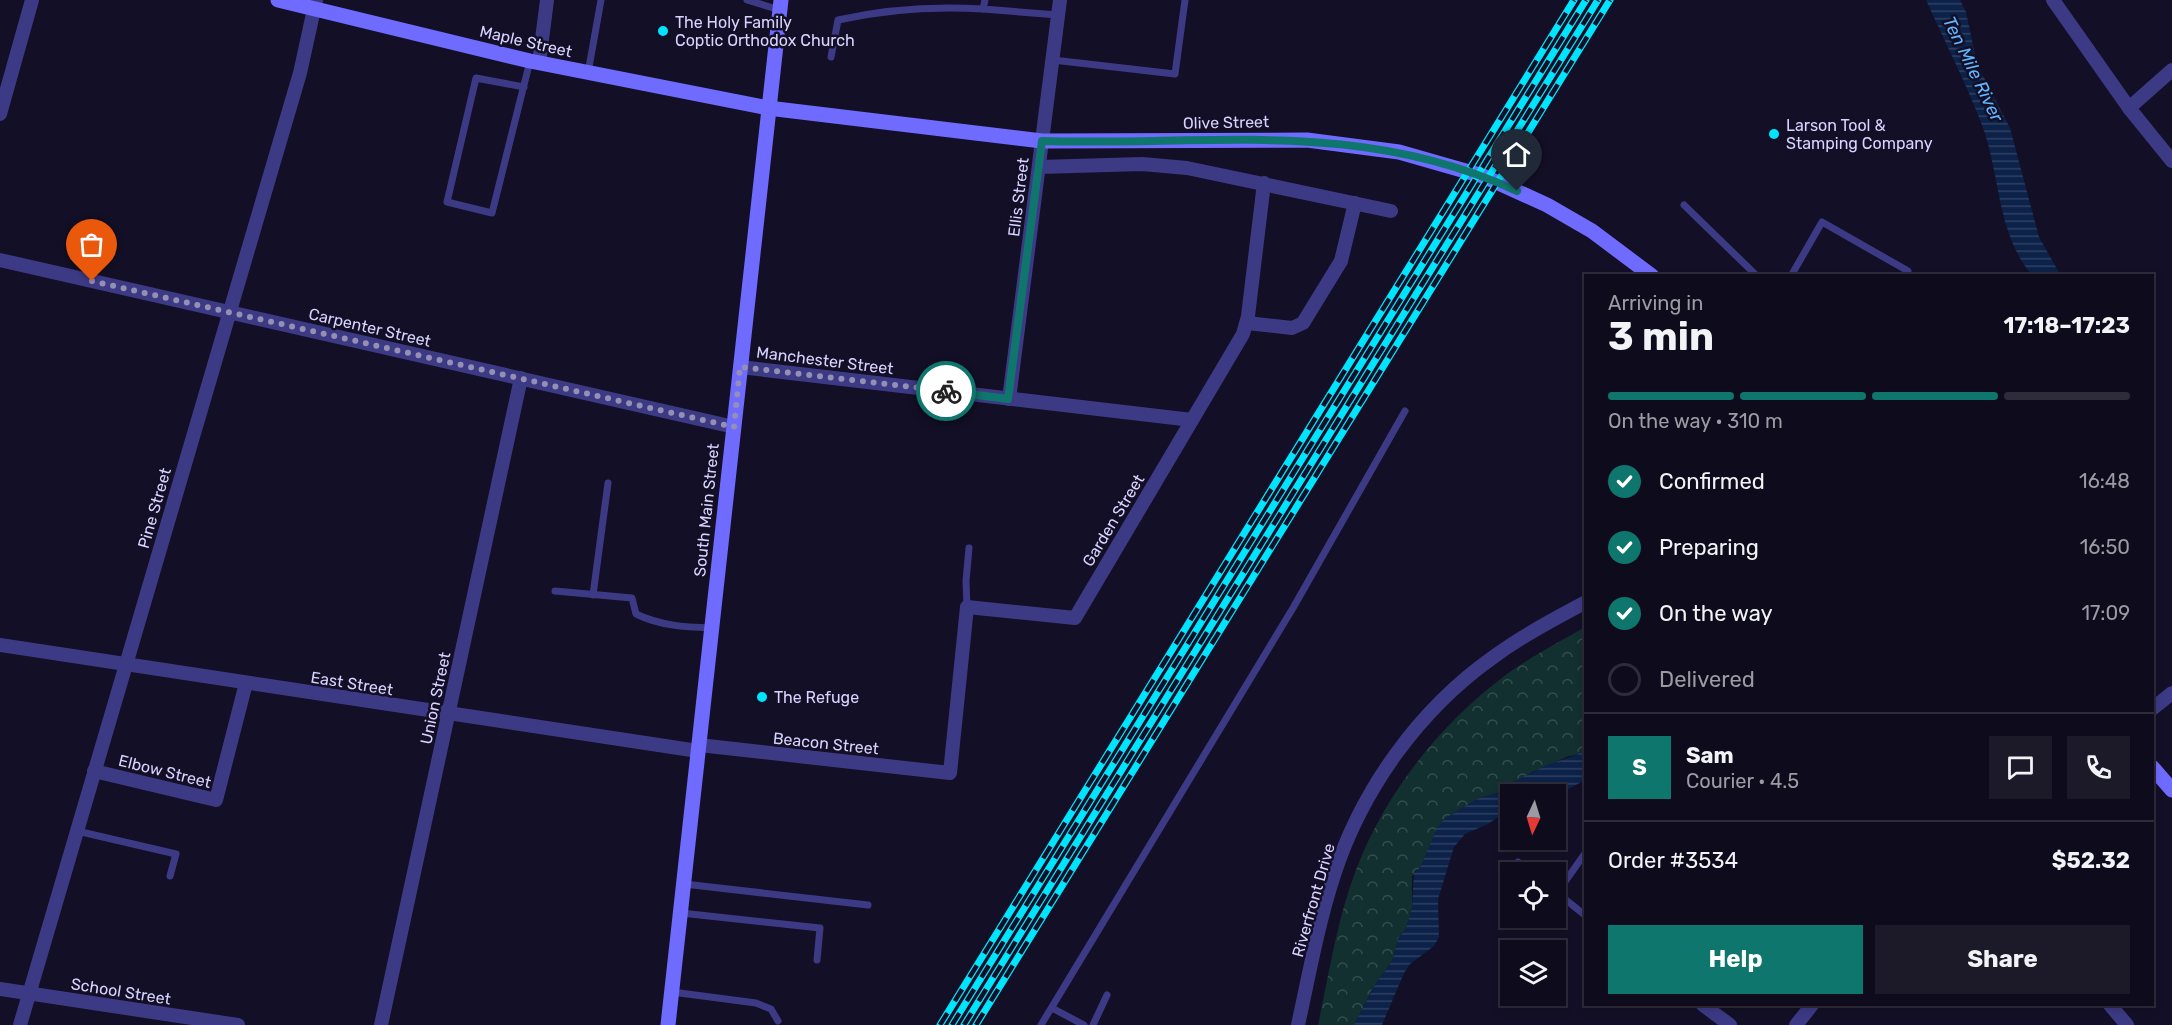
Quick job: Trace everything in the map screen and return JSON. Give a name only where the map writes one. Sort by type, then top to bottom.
[{"type":"main road","name":"Maple Street","points":[[278,0],[316,5],[535,62],[768,108]]},
{"type":"main road","name":"South Main Street","points":[[668,1025],[781,5]]},
{"type":"main road","name":"Olive Street","points":[[768,108],[1042,141],[1307,140],[1345,143],[1412,154],[1483,176],[1562,213],[1619,250],[1649,274]]},
{"type":"main road","points":[[2154,769],[2172,790]]},
{"type":"street","points":[[0,114],[32,0]]},
{"type":"street","points":[[535,62],[547,0]]},
{"type":"street","name":"Ellis Street","points":[[1008,399],[1060,0]]},
{"type":"street","points":[[2053,0],[2128,108],[2172,161]]},
{"type":"street","name":"Pine Street","points":[[20,1025],[303,63],[316,5]]},
{"type":"street","points":[[2128,108],[2172,70]]},
{"type":"street","points":[[1039,167],[1173,166],[1391,211]]},
{"type":"street","name":"Garden Street","points":[[967,607],[1075,618],[1243,334],[1247,322],[1264,183]]},
{"type":"street","points":[[1247,322],[1292,328],[1303,323],[1341,261],[1355,203]]},
{"type":"street","name":"Carpenter Street","points":[[0,260],[734,427]]},
{"type":"street","name":"Manchester Street","points":[[740,367],[1192,420]]},
{"type":"street","name":"Union Street","points":[[381,1025],[521,378]]},
{"type":"street","name":"Riverfront Drive","points":[[1298,1025],[1334,876],[1354,826],[1385,771],[1423,720],[1466,679],[1515,641],[1584,603]]},
{"type":"street","name":"Beacon Street","points":[[699,748],[950,773],[967,607]]},
{"type":"street","name":"East Street","points":[[0,645],[448,714],[699,748]]},
{"type":"street","name":"Elbow Street","points":[[94,771],[216,800],[246,683]]},
{"type":"street","points":[[2154,707],[2172,693]]},
{"type":"street","name":"School Street","points":[[0,989],[238,1025]]},
{"type":"street","points":[[1704,1006],[1730,1025]]},
{"type":"street","points":[[1797,1025],[1811,1006]]},
{"type":"street","points":[[2111,1006],[2127,1025]]},
{"type":"lane","points":[[588,73],[601,0]]},
{"type":"lane","points":[[747,0],[781,5]]},
{"type":"lane","points":[[983,9],[985,0]]},
{"type":"lane","points":[[1053,60],[1175,74],[1185,0]]},
{"type":"lane","points":[[831,57],[838,20],[897,10],[939,7],[1058,15]]},
{"type":"lane","points":[[524,87],[476,78],[447,202],[492,213],[524,87],[535,62]]},
{"type":"lane","points":[[1684,205],[1755,274]]},
{"type":"lane","points":[[1792,274],[1822,222],[1908,271],[1907,274]]},
{"type":"lane","points":[[1041,1025],[1293,608],[1405,411]]},
{"type":"lane","points":[[593,595],[608,483]]},
{"type":"lane","points":[[967,607],[966,581],[969,548]]},
{"type":"lane","points":[[555,591],[632,598],[636,614],[671,626],[712,628]]},
{"type":"lane","points":[[76,831],[176,854],[170,876]]},
{"type":"lane","points":[[1566,879],[1584,855]]},
{"type":"lane","points":[[684,884],[868,905]]},
{"type":"lane","points":[[1566,900],[1584,914]]},
{"type":"lane","points":[[681,913],[820,928],[818,960]]},
{"type":"lane","points":[[672,992],[756,1003],[771,1009],[778,1021]]},
{"type":"lane","points":[[1093,1025],[1107,995]]},
{"type":"lane","points":[[1052,1008],[1084,1025]]},
{"type":"green space","points":[[1584,628],[1584,749],[1577,755],[1569,756],[1532,772],[1513,784],[1500,784],[1500,792],[1477,799],[1446,818],[1420,868],[1412,876],[1412,908],[1406,929],[1399,937],[1392,961],[1373,988],[1354,1025],[1318,1025],[1349,889],[1368,841],[1399,787],[1438,737],[1483,693],[1507,674]]},
{"type":"water","name":"Ten Mile River","points":[[1926,0],[1960,0],[1966,12],[1977,64],[2010,128],[2039,237],[2060,274],[2032,274],[2012,243],[1988,143],[1962,78]]},
{"type":"water","points":[[1584,749],[1584,781],[1566,790],[1566,784],[1510,784],[1511,783],[1549,764],[1577,755]]},
{"type":"water","points":[[1500,792],[1500,816],[1465,834],[1454,847],[1438,899],[1439,937],[1434,946],[1410,964],[1404,973],[1382,1025],[1354,1025],[1373,988],[1392,961],[1399,937],[1406,929],[1412,908],[1414,871],[1420,868],[1438,826],[1446,818],[1477,799]]},
{"type":"railway","points":[[940,1025],[1574,0]]},
{"type":"railway","points":[[952,1025],[1586,0]]},
{"type":"railway","points":[[964,1025],[1598,0]]},
{"type":"railway","points":[[976,1025],[1610,0]]},
{"type":"way so far","points":[[92,281],[734,427],[740,367],[946,391]]},
{"type":"place","name":"The Holy Family Coptic Orthodox Church","points":[[663,31]]},
{"type":"place","name":"Larson Tool & Stamping Company","points":[[1774,134]]},
{"type":"place","name":"The Refuge","points":[[762,697]]},
{"type":"route","points":[[946,391],[1008,399],[1042,141],[1282,139],[1345,143],[1425,158],[1473,172],[1517,191]]}]
